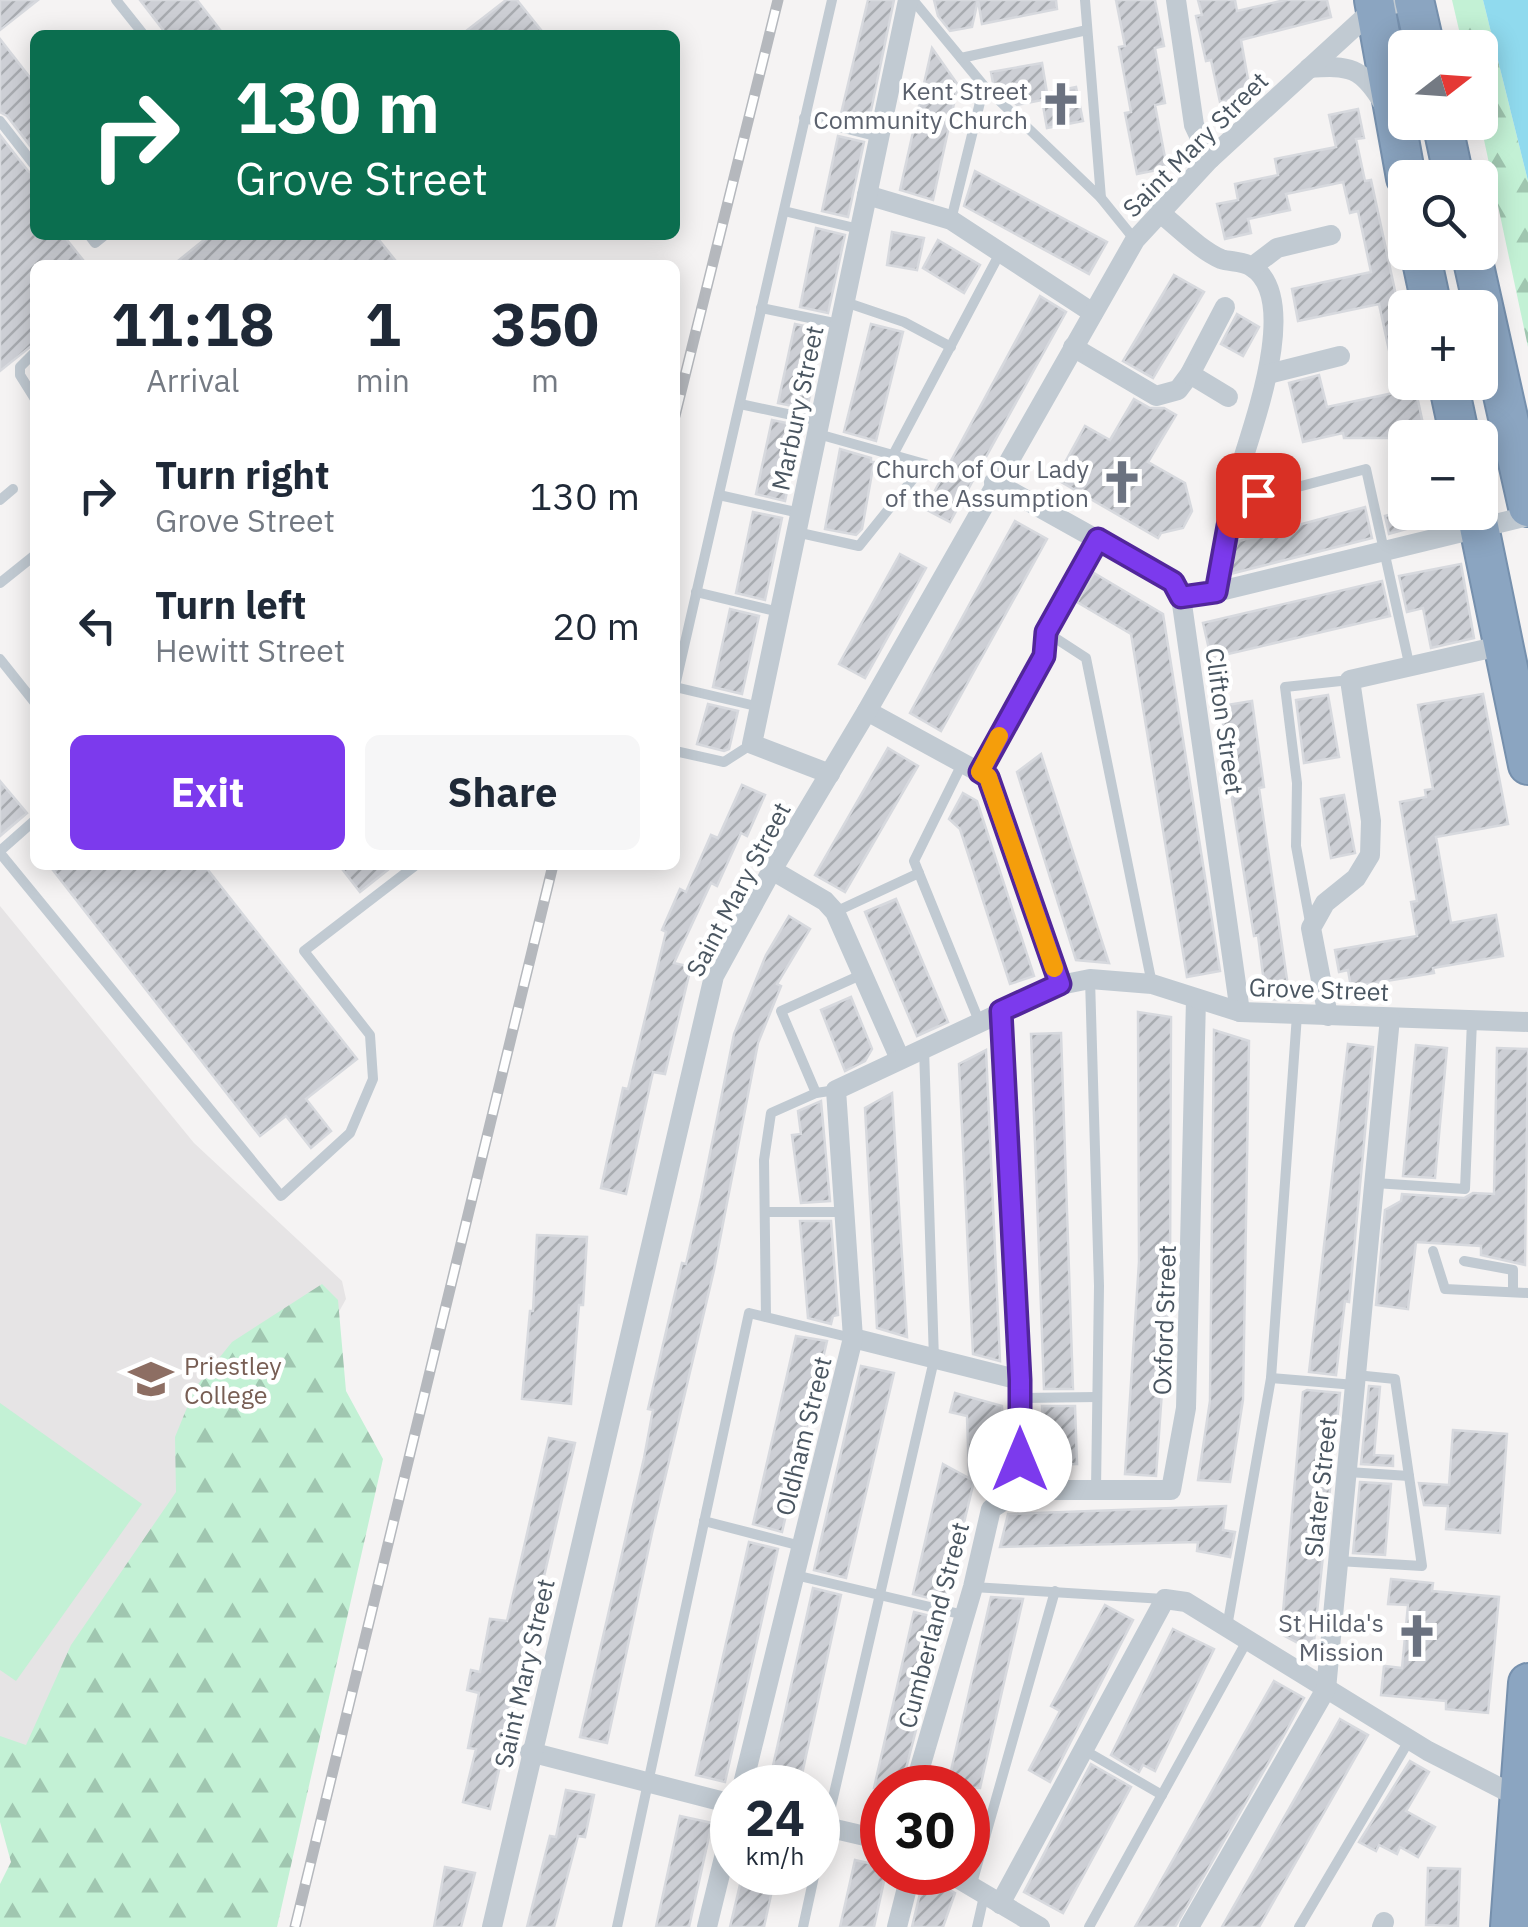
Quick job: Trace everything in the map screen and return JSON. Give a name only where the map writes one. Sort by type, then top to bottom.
[{"type":"highway","points":[[1394,2],[1413,30]]},
{"type":"highway","points":[[1394,2],[1394,30]]},
{"type":"highway","points":[[1475,270],[1528,507]]},
{"type":"highway","points":[[1480,530],[1528,765]]},
{"type":"highway","points":[[1510,1927],[1528,1683]]},
{"type":"street","name":"Marbury Street","points":[[752,744],[910,0]]},
{"type":"street","points":[[1176,0],[1194,125],[1210,159]]},
{"type":"street","name":"Saint Mary Street","points":[[492,1927],[714,976],[1135,240],[1210,159],[1309,68],[1394,2]]},
{"type":"street","points":[[1309,68],[1340,66],[1358,71],[1374,87],[1388,112]]},
{"type":"street","points":[[867,195],[951,220],[1093,313]]},
{"type":"street","points":[[1159,212],[1218,258],[1252,267],[1273,303],[1275,332],[1268,374],[1238,475],[1258,495]]},
{"type":"street","points":[[1252,267],[1277,248],[1331,235]]},
{"type":"street","points":[[1073,347],[1156,396],[1178,390],[1225,307]]},
{"type":"street","points":[[1268,374],[1340,356]]},
{"type":"street","points":[[1190,374],[1228,397]]},
{"type":"street","points":[[994,482],[1173,582],[1181,597],[1216,592],[1384,550],[1447,530]]},
{"type":"street","points":[[1498,518],[1528,516]]},
{"type":"street","name":"Clifton Street","points":[[1181,597],[1240,1012]]},
{"type":"street","points":[[1328,1016],[1311,928],[1325,903],[1356,878],[1370,856],[1371,821],[1350,680],[1504,645]]},
{"type":"street","points":[[867,711],[988,777],[1060,984]]},
{"type":"street","points":[[752,744],[830,774]]},
{"type":"street","points":[[772,870],[825,901],[835,912],[900,1058]]},
{"type":"street","name":"Grove Street","points":[[826,1091],[1060,984],[1090,979],[1152,984],[1240,1012],[1528,1022]]},
{"type":"street","name":"Oxford Street","points":[[1020,1490],[1170,1490],[1186,1408],[1196,999]]},
{"type":"street","points":[[1001,1011],[1020,1390],[1020,1490]]},
{"type":"street","name":"Slater Street","points":[[1189,1927],[1326,1689],[1390,1018]]},
{"type":"street","name":"Oldham Street","points":[[748,1765],[853,1338],[843,1212],[826,1091]]},
{"type":"street","points":[[853,1338],[934,1360],[1020,1390]]},
{"type":"street","name":"Cumberland Street","points":[[921,1765],[991,1509],[1020,1490]]},
{"type":"street","points":[[990,1888],[1084,1750],[1165,1598],[1186,1602],[1479,1780],[1518,1798]]},
{"type":"street","points":[[530,1752],[710,1798]]},
{"type":"street","points":[[707,1927],[715,1895]]},
{"type":"street","points":[[897,1927],[905,1895]]},
{"type":"street","points":[[985,1895],[1040,1927]]},
{"type":"lane","points":[[116,0],[140,30]]},
{"type":"lane","points":[[680,664],[832,0]]},
{"type":"lane","points":[[910,0],[984,86],[1101,198],[1135,240]]},
{"type":"lane","points":[[1084,0],[1101,198]]},
{"type":"lane","points":[[961,58],[1087,30]]},
{"type":"lane","points":[[951,220],[984,86]]},
{"type":"lane","points":[[804,118],[879,137]]},
{"type":"lane","points":[[0,121],[30,160]]},
{"type":"lane","points":[[784,211],[860,229]]},
{"type":"lane","points":[[893,455],[1000,253]]},
{"type":"lane","points":[[844,302],[904,322],[951,347]]},
{"type":"lane","points":[[761,308],[840,324]]},
{"type":"lane","points":[[30,357],[20,367],[20,376],[30,392]]},
{"type":"lane","points":[[718,495],[859,546],[925,464],[740,404]]},
{"type":"lane","points":[[1216,592],[1232,504],[1366,469],[1410,668]]},
{"type":"lane","points":[[0,500],[13,489]]},
{"type":"lane","points":[[980,1021],[914,861],[1044,656],[1046,632],[1098,539]]},
{"type":"lane","points":[[0,583],[30,559]]},
{"type":"lane","points":[[696,592],[780,612]]},
{"type":"lane","points":[[1046,632],[1086,658],[1152,984]]},
{"type":"lane","points":[[0,659],[30,697]]},
{"type":"lane","points":[[1311,928],[1296,846],[1298,783],[1285,687],[1350,680]]},
{"type":"lane","points":[[680,688],[760,707]]},
{"type":"lane","points":[[680,752],[724,762],[752,744]]},
{"type":"lane","points":[[30,825],[0,852],[280,1196],[350,1133],[372,1078],[370,1035],[304,951],[409,870]]},
{"type":"lane","points":[[835,912],[919,872]]},
{"type":"lane","points":[[766,1316],[764,1160],[771,1112],[826,1091],[781,1011],[864,973]]},
{"type":"lane","points":[[1090,979],[1100,1286],[1096,1489]]},
{"type":"lane","points":[[1227,1626],[1271,1378],[1297,1015]]},
{"type":"lane","points":[[1375,1182],[1465,1190],[1472,1021]]},
{"type":"lane","points":[[837,1765],[934,1360],[924,1048]]},
{"type":"lane","points":[[766,1212],[843,1212]]},
{"type":"lane","points":[[1433,1251],[1445,1289],[1528,1293]]},
{"type":"lane","points":[[1464,1261],[1513,1270],[1513,1292]]},
{"type":"lane","points":[[617,1927],[749,1313],[853,1338]]},
{"type":"lane","points":[[1271,1378],[1395,1380],[1422,1566],[1338,1561]]},
{"type":"lane","points":[[1020,1390],[1097,1397]]},
{"type":"lane","points":[[1348,1472],[1409,1476]]},
{"type":"lane","points":[[704,1521],[801,1546]]},
{"type":"lane","points":[[794,1575],[964,1615]]},
{"type":"lane","points":[[972,1587],[1165,1598]]},
{"type":"lane","points":[[990,1873],[1055,1592]]},
{"type":"lane","points":[[1089,1927],[1248,1638]]},
{"type":"lane","points":[[1299,1927],[1410,1739]]},
{"type":"lane","points":[[1084,1750],[1162,1795]]},
{"type":"lane","points":[[803,1927],[810,1895]]},
{"type":"lane","points":[[977,1927],[985,1895]]},
{"type":"shaded area","name":"Priestley College","points":[[0,906],[194,1143],[342,1281],[346,1299],[57,1823],[0,1780]]},
{"type":"green space","points":[[1452,0],[1483,0],[1490,30],[1459,30]]},
{"type":"green space","points":[[1498,60],[1528,181],[1528,347],[1498,206],[1498,160],[1488,160],[1484,140],[1498,140]]},
{"type":"green space","points":[[322,1284],[338,1300],[346,1391],[383,1459],[277,1927],[0,1927],[0,1884],[11,1862],[0,1822],[0,1736],[26,1745],[71,1645],[176,1492],[175,1437],[195,1388],[232,1342]]},
{"type":"green space","points":[[0,1403],[142,1504],[16,1681],[0,1670]]},
{"type":"water","points":[[1483,0],[1528,0],[1528,181],[1498,60],[1498,30],[1490,30]]},
{"type":"building","points":[[0,0],[38,0],[0,30]]},
{"type":"building","points":[[140,0],[197,0],[220,30],[163,30]]},
{"type":"building","points":[[506,0],[517,0],[541,30],[467,30]]},
{"type":"building","points":[[868,0],[894,0],[868,125],[840,118]]},
{"type":"building","points":[[934,0],[978,0],[972,27],[950,31],[938,16]]},
{"type":"building","points":[[978,0],[1056,0],[1057,9],[982,24]]},
{"type":"building","points":[[1116,0],[1155,0],[1164,46],[1155,48],[1165,103],[1155,105],[1167,168],[1137,174],[1125,113],[1131,112],[1119,47],[1125,46]]},
{"type":"building","points":[[1198,0],[1235,0],[1237,11],[1285,0],[1327,0],[1331,17],[1241,40],[1251,96],[1220,102],[1196,16],[1202,15]]},
{"type":"building","points":[[0,39],[30,78],[30,146],[0,112]]},
{"type":"building","points":[[932,48],[958,85],[933,200],[900,190]]},
{"type":"building","points":[[1042,63],[1047,93],[1076,87],[1083,121],[1047,128],[1042,100],[1017,105],[993,83],[991,72]]},
{"type":"building","points":[[1358,109],[1364,138],[1356,139],[1365,181],[1371,180],[1395,290],[1388,290],[1388,346],[1379,304],[1298,321],[1292,289],[1371,272],[1358,211],[1350,213],[1343,182],[1286,194],[1290,210],[1248,219],[1251,233],[1225,239],[1217,204],[1238,200],[1235,184],[1278,175],[1275,159],[1336,147],[1329,115]]},
{"type":"building","points":[[0,135],[30,172],[30,240],[67,240],[83,260],[30,260],[30,347],[0,371]]},
{"type":"building","points":[[838,136],[864,142],[848,217],[822,211]]},
{"type":"building","points":[[975,171],[1107,242],[1089,274],[964,206]]},
{"type":"building","points":[[816,228],[845,235],[828,313],[800,307]]},
{"type":"building","points":[[892,232],[924,238],[917,270],[887,265]]},
{"type":"building","points":[[204,240],[379,240],[395,260],[179,260]]},
{"type":"building","points":[[938,240],[980,265],[964,293],[923,268]]},
{"type":"building","points":[[1174,275],[1204,292],[1153,378],[1123,361]]},
{"type":"building","points":[[1040,296],[1066,312],[950,522],[925,509]]},
{"type":"building","points":[[1237,314],[1259,327],[1243,356],[1221,344]]},
{"type":"building","points":[[795,324],[824,330],[807,409],[778,403]]},
{"type":"building","points":[[871,324],[903,332],[876,441],[844,432]]},
{"type":"building","points":[[1319,375],[1327,407],[1388,394],[1388,400],[1418,400],[1422,420],[1388,420],[1388,438],[1344,438],[1343,433],[1303,442],[1289,383]]},
{"type":"building","name":"Church of Our Lady of the Assumption","points":[[1134,399],[1176,415],[1148,462],[1185,483],[1192,511],[1183,528],[1161,533],[1158,538],[1056,479],[1085,426],[1110,440]]},
{"type":"building","points":[[772,420],[801,426],[785,501],[756,494]]},
{"type":"building","points":[[840,449],[874,462],[862,529],[856,535],[825,529]]},
{"type":"building","points":[[1365,507],[1372,538],[1230,574],[1232,555],[1239,541]]},
{"type":"building","points":[[753,512],[782,518],[765,600],[736,593]]},
{"type":"building","points":[[1015,521],[1047,539],[941,731],[910,713]]},
{"type":"building","points":[[900,554],[926,568],[865,678],[839,664]]},
{"type":"building","points":[[1461,564],[1474,638],[1431,648],[1423,608],[1407,612],[1399,576]]},
{"type":"building","points":[[1094,573],[1163,614],[1220,971],[1187,977],[1131,634],[1077,602]]},
{"type":"building","points":[[1382,581],[1390,616],[1211,658],[1203,623]]},
{"type":"building","points":[[730,609],[759,616],[742,694],[713,687]]},
{"type":"building","points":[[1483,694],[1508,824],[1436,837],[1451,923],[1496,915],[1503,956],[1351,987],[1348,970],[1339,972],[1335,950],[1417,936],[1411,902],[1417,901],[1400,802],[1426,797],[1425,790],[1433,789],[1418,705]]},
{"type":"building","points":[[1328,695],[1339,757],[1304,763],[1296,700]]},
{"type":"building","points":[[1252,701],[1264,787],[1259,788],[1290,1000],[1266,999],[1232,799],[1221,706]]},
{"type":"building","points":[[708,704],[738,711],[729,749],[697,744]]},
{"type":"building","points":[[888,748],[918,766],[845,892],[815,875]]},
{"type":"building","points":[[1041,754],[1109,963],[1076,960],[1017,772]]},
{"type":"building","points":[[0,781],[27,813],[0,836]]},
{"type":"building","points":[[742,785],[765,795],[747,836],[741,833],[717,886],[711,883],[674,963],[691,967],[665,1074],[653,1072],[626,1194],[601,1188],[623,1088],[628,1089],[666,932],[662,930],[680,889],[686,892],[711,835],[718,838]]},
{"type":"building","points":[[963,793],[977,801],[1034,976],[1010,984],[960,829],[949,819]]},
{"type":"building","points":[[1344,795],[1355,853],[1331,858],[1321,799]]},
{"type":"building","points":[[53,870],[208,870],[357,1059],[306,1099],[331,1131],[311,1148],[286,1116],[260,1136]]},
{"type":"building","points":[[343,870],[388,870],[360,892]]},
{"type":"building","points":[[896,899],[948,1022],[917,1036],[865,912]]},
{"type":"building","points":[[789,916],[810,929],[777,984],[781,986],[758,1043],[714,1270],[607,1743],[580,1737],[644,1458],[653,1410],[648,1409],[682,1263],[686,1264],[734,1034],[766,955]]},
{"type":"building","points":[[851,997],[872,1049],[865,1061],[845,1071],[821,1010]]},
{"type":"building","points":[[1138,1012],[1171,1017],[1170,1278],[1156,1476],[1125,1474],[1139,1262]]},
{"type":"building","points":[[1214,1030],[1249,1041],[1243,1400],[1230,1482],[1198,1480],[1210,1401]]},
{"type":"building","points":[[1061,1033],[1073,1389],[1044,1389],[1031,1034]]},
{"type":"building","points":[[1348,1044],[1373,1047],[1349,1302],[1345,1301],[1336,1375],[1309,1372]]},
{"type":"building","points":[[1416,1045],[1447,1048],[1435,1178],[1403,1176]]},
{"type":"building","points":[[1497,1048],[1528,1049],[1525,1265],[1481,1255],[1481,1246],[1416,1242],[1408,1309],[1376,1305],[1385,1210],[1401,1201],[1402,1194],[1464,1198],[1473,1193],[1494,1194]]},
{"type":"building","points":[[986,1050],[1000,1361],[973,1354],[959,1064]]},
{"type":"building","points":[[892,1093],[907,1337],[877,1328],[865,1108]]},
{"type":"building","points":[[821,1101],[830,1201],[801,1203],[792,1135],[801,1134],[798,1111]]},
{"type":"building","points":[[800,1221],[831,1221],[838,1315],[833,1316],[831,1324],[808,1318]]},
{"type":"building","points":[[537,1235],[587,1237],[571,1404],[522,1399]]},
{"type":"building","points":[[796,1336],[827,1341],[782,1532],[753,1524]]},
{"type":"building","points":[[861,1366],[894,1373],[846,1578],[814,1570]]},
{"type":"building","points":[[1369,1386],[1380,1387],[1374,1455],[1393,1456],[1393,1466],[1361,1464]]},
{"type":"building","points":[[1303,1392],[1340,1393],[1313,1651],[1281,1634]]},
{"type":"building","points":[[955,1393],[1002,1406],[1005,1475],[969,1477],[967,1416],[950,1412]]},
{"type":"building","points":[[1042,1406],[1075,1406],[1077,1464],[1045,1465]]},
{"type":"building","points":[[1453,1430],[1507,1434],[1500,1533],[1446,1529],[1448,1506],[1424,1505],[1419,1483],[1449,1485]]},
{"type":"building","points":[[549,1438],[575,1443],[490,1809],[463,1802],[476,1749],[468,1748],[479,1693],[467,1690],[471,1670],[480,1672],[490,1619],[507,1621]]},
{"type":"building","points":[[943,1464],[974,1481],[945,1602],[913,1594]]},
{"type":"building","points":[[1360,1482],[1391,1484],[1385,1555],[1353,1553]]},
{"type":"building","points":[[1226,1506],[1223,1530],[1235,1532],[1230,1557],[1197,1551],[1198,1542],[1000,1547],[1008,1514]]},
{"type":"building","points":[[749,1542],[778,1549],[729,1765],[710,1765],[710,1778],[696,1775]]},
{"type":"building","points":[[1391,1579],[1433,1583],[1432,1591],[1499,1597],[1488,1713],[1446,1709],[1446,1701],[1381,1695],[1384,1666],[1402,1668],[1408,1605],[1388,1604]]},
{"type":"building","points":[[813,1588],[841,1595],[804,1765],[773,1765]]},
{"type":"building","points":[[991,1597],[1023,1599],[985,1765],[952,1765]]},
{"type":"building","points":[[1105,1605],[1133,1620],[1050,1782],[1029,1770],[1060,1711],[1051,1706]]},
{"type":"building","points":[[914,1612],[942,1619],[907,1765],[879,1765]]},
{"type":"building","points":[[1173,1629],[1214,1649],[1155,1771],[1143,1765],[1139,1772],[1111,1755]]},
{"type":"building","points":[[1274,1681],[1304,1698],[1283,1737],[1175,1927],[1135,1927]]},
{"type":"building","points":[[1340,1719],[1368,1735],[1259,1927],[1222,1927]]},
{"type":"building","points":[[1410,1761],[1429,1772],[1406,1811],[1435,1827],[1418,1857],[1400,1847],[1397,1854],[1379,1845],[1376,1851],[1359,1842]]},
{"type":"building","points":[[1091,1764],[1131,1787],[1063,1913],[1024,1892]]},
{"type":"building","points":[[566,1790],[594,1795],[585,1837],[578,1836],[554,1927],[527,1927],[550,1836],[556,1837]]},
{"type":"building","points":[[680,1816],[710,1823],[689,1927],[656,1927]]},
{"type":"building","points":[[855,1860],[860,1861],[860,1895],[881,1895],[874,1927],[840,1927]]},
{"type":"building","points":[[445,1867],[475,1873],[461,1927],[434,1927]]},
{"type":"building","points":[[1428,1868],[1460,1869],[1458,1926],[1426,1925]]},
{"type":"building","points":[[738,1895],[771,1895],[764,1927],[730,1927]]},
{"type":"building","points":[[920,1895],[954,1895],[943,1927],[912,1927]]},
{"type":"railway","points":[[680,396],[778,0]]},
{"type":"railway","points":[[295,1927],[552,870]]},
{"type":"slow traffic","points":[[999,736],[980,772],[988,777],[1054,968]]},
{"type":"place","name":"Kent Street Community Church","points":[[1061,104]]},
{"type":"place","name":"Church of Our Lady of the Assumption","points":[[1122,482]]},
{"type":"place","name":"Priestley College","points":[[151,1379]]},
{"type":"place","name":"St Hilda's Mission","points":[[1417,1636]]},
{"type":"route","points":[[1020,1460],[1020,1380],[1001,1011],[1060,984],[988,777],[980,772],[1044,656],[1046,632],[1098,539],[1173,582],[1181,597],[1216,592],[1232,504],[1258,495]]}]
